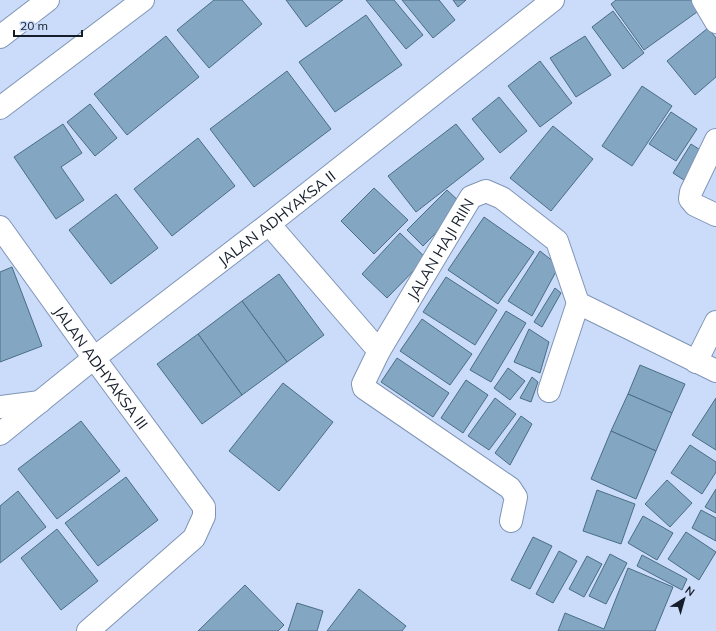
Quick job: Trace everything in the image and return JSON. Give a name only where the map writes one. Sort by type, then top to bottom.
[{"type":"street","points":[[0,37],[48,0]]},
{"type":"street","points":[[0,108],[143,0]]},
{"type":"street","name":"JALAN ADHYAKSA II","points":[[0,434],[94,358],[269,224],[553,0]]},
{"type":"street","points":[[703,0],[716,22]]},
{"type":"street","points":[[716,140],[691,192],[690,199],[695,205],[716,215]]},
{"type":"street","name":"JALAN HAJI RIIN","points":[[511,521],[516,497],[510,488],[364,388],[364,380],[379,351],[471,197],[486,191],[502,198],[558,241],[578,303]]},
{"type":"street","points":[[269,224],[379,351]]},
{"type":"street","name":"JALAN ADHYAKSA III","points":[[0,227],[94,358],[204,506],[204,516],[194,538],[88,631]]},
{"type":"street","points":[[549,391],[578,303],[696,362],[716,370]]},
{"type":"street","points":[[696,362],[716,322]]},
{"type":"street","points":[[0,407],[40,402]]},
{"type":"building","points":[[214,0],[242,0],[262,24],[209,68],[177,30]]},
{"type":"building","points":[[286,0],[343,0],[306,27]]},
{"type":"building","points":[[366,0],[394,0],[423,35],[406,49]]},
{"type":"building","points":[[402,0],[439,0],[455,20],[433,38]]},
{"type":"building","points":[[453,0],[466,0],[458,7]]},
{"type":"building","points":[[616,0],[698,0],[704,7],[644,50],[611,4]]},
{"type":"building","points":[[613,11],[644,53],[623,69],[592,27]]},
{"type":"building","points":[[366,15],[402,65],[335,112],[299,62]]},
{"type":"building","points":[[708,28],[716,38],[716,77],[695,95],[667,61]]},
{"type":"building","points":[[166,36],[199,77],[127,135],[94,94]]},
{"type":"building","points":[[585,36],[611,75],[576,97],[550,58]]},
{"type":"building","points":[[540,61],[572,103],[540,127],[508,86]]},
{"type":"building","points":[[287,71],[331,129],[254,187],[210,129]]},
{"type":"building","points":[[642,86],[672,106],[632,166],[602,146]]},
{"type":"building","points":[[499,97],[527,131],[500,153],[472,119]]},
{"type":"building","points":[[90,104],[117,138],[95,156],[67,122]]},
{"type":"building","points":[[671,112],[697,129],[676,161],[649,144]]},
{"type":"building","points":[[63,124],[82,153],[61,167],[84,200],[56,219],[14,157]]},
{"type":"building","points":[[456,124],[484,159],[416,212],[388,176]]},
{"type":"building","points":[[553,126],[593,159],[551,211],[510,178]]},
{"type":"building","points":[[198,138],[235,186],[172,236],[134,189]]},
{"type":"building","points":[[691,144],[708,155],[690,184],[673,173]]},
{"type":"building","points":[[374,188],[408,220],[374,254],[341,221]]},
{"type":"building","points":[[447,190],[463,205],[423,246],[407,230]]},
{"type":"building","points":[[116,194],[158,248],[111,284],[69,230]]},
{"type":"building","points":[[484,217],[534,252],[498,304],[448,270]]},
{"type":"building","points":[[400,233],[426,258],[387,298],[362,274]]},
{"type":"building","points":[[540,251],[559,266],[532,316],[508,301]]},
{"type":"building","points":[[12,267],[42,346],[0,362],[0,272]]},
{"type":"building","points":[[279,274],[324,335],[287,362],[242,301]]},
{"type":"building","points":[[446,277],[497,310],[475,345],[423,312]]},
{"type":"building","points":[[555,288],[561,293],[542,327],[534,322]]},
{"type":"building","points":[[242,301],[287,362],[242,395],[198,334]]},
{"type":"building","points":[[506,311],[526,323],[491,382],[470,370]]},
{"type":"building","points":[[422,319],[472,354],[450,385],[400,351]]},
{"type":"building","points":[[529,329],[549,342],[540,373],[514,362]]},
{"type":"building","points":[[198,334],[242,395],[202,424],[157,364]]},
{"type":"building","points":[[397,358],[449,393],[433,417],[381,382]]},
{"type":"building","points":[[640,365],[685,384],[672,413],[628,394]]},
{"type":"building","points":[[508,368],[525,381],[510,400],[494,388]]},
{"type":"building","points":[[532,377],[538,382],[531,402],[520,398]]},
{"type":"building","points":[[466,380],[488,395],[463,433],[441,418]]},
{"type":"building","points":[[283,383],[333,422],[279,491],[229,451]]},
{"type":"building","points":[[628,394],[672,413],[656,451],[611,431]]},
{"type":"building","points":[[495,398],[516,414],[489,450],[468,436]]},
{"type":"building","points":[[716,398],[716,450],[692,435]]},
{"type":"building","points":[[521,416],[532,424],[510,465],[495,453]]},
{"type":"building","points":[[81,421],[120,471],[57,519],[18,469]]},
{"type":"building","points":[[611,431],[656,451],[636,499],[591,479]]},
{"type":"building","points":[[690,445],[716,462],[716,472],[702,494],[671,473]]},
{"type":"building","points":[[126,477],[158,520],[98,566],[65,523]]},
{"type":"building","points":[[667,480],[692,503],[670,527],[645,504]]},
{"type":"building","points":[[716,489],[716,513],[705,507]]},
{"type":"building","points":[[597,490],[635,504],[621,544],[583,531]]},
{"type":"building","points":[[18,491],[46,527],[0,563],[0,506]]},
{"type":"building","points":[[701,510],[716,518],[716,541],[692,528]]},
{"type":"building","points":[[643,516],[673,533],[657,560],[628,543]]},
{"type":"building","points":[[57,529],[98,581],[61,610],[21,558]]},
{"type":"building","points":[[686,532],[716,552],[699,580],[668,559]]},
{"type":"building","points":[[533,537],[552,546],[530,589],[511,580]]},
{"type":"building","points":[[559,551],[577,561],[553,603],[536,594]]},
{"type":"building","points":[[610,554],[627,563],[606,604],[589,596]]},
{"type":"building","points":[[642,555],[687,579],[682,590],[637,566]]},
{"type":"building","points":[[587,556],[602,564],[584,597],[569,589]]},
{"type":"building","points":[[628,568],[673,587],[655,631],[558,631],[565,613],[604,629]]},
{"type":"building","points":[[245,585],[284,625],[278,631],[198,631]]},
{"type":"building","points":[[359,589],[406,626],[402,631],[327,631]]},
{"type":"building","points":[[297,603],[323,611],[317,631],[288,631]]}]
